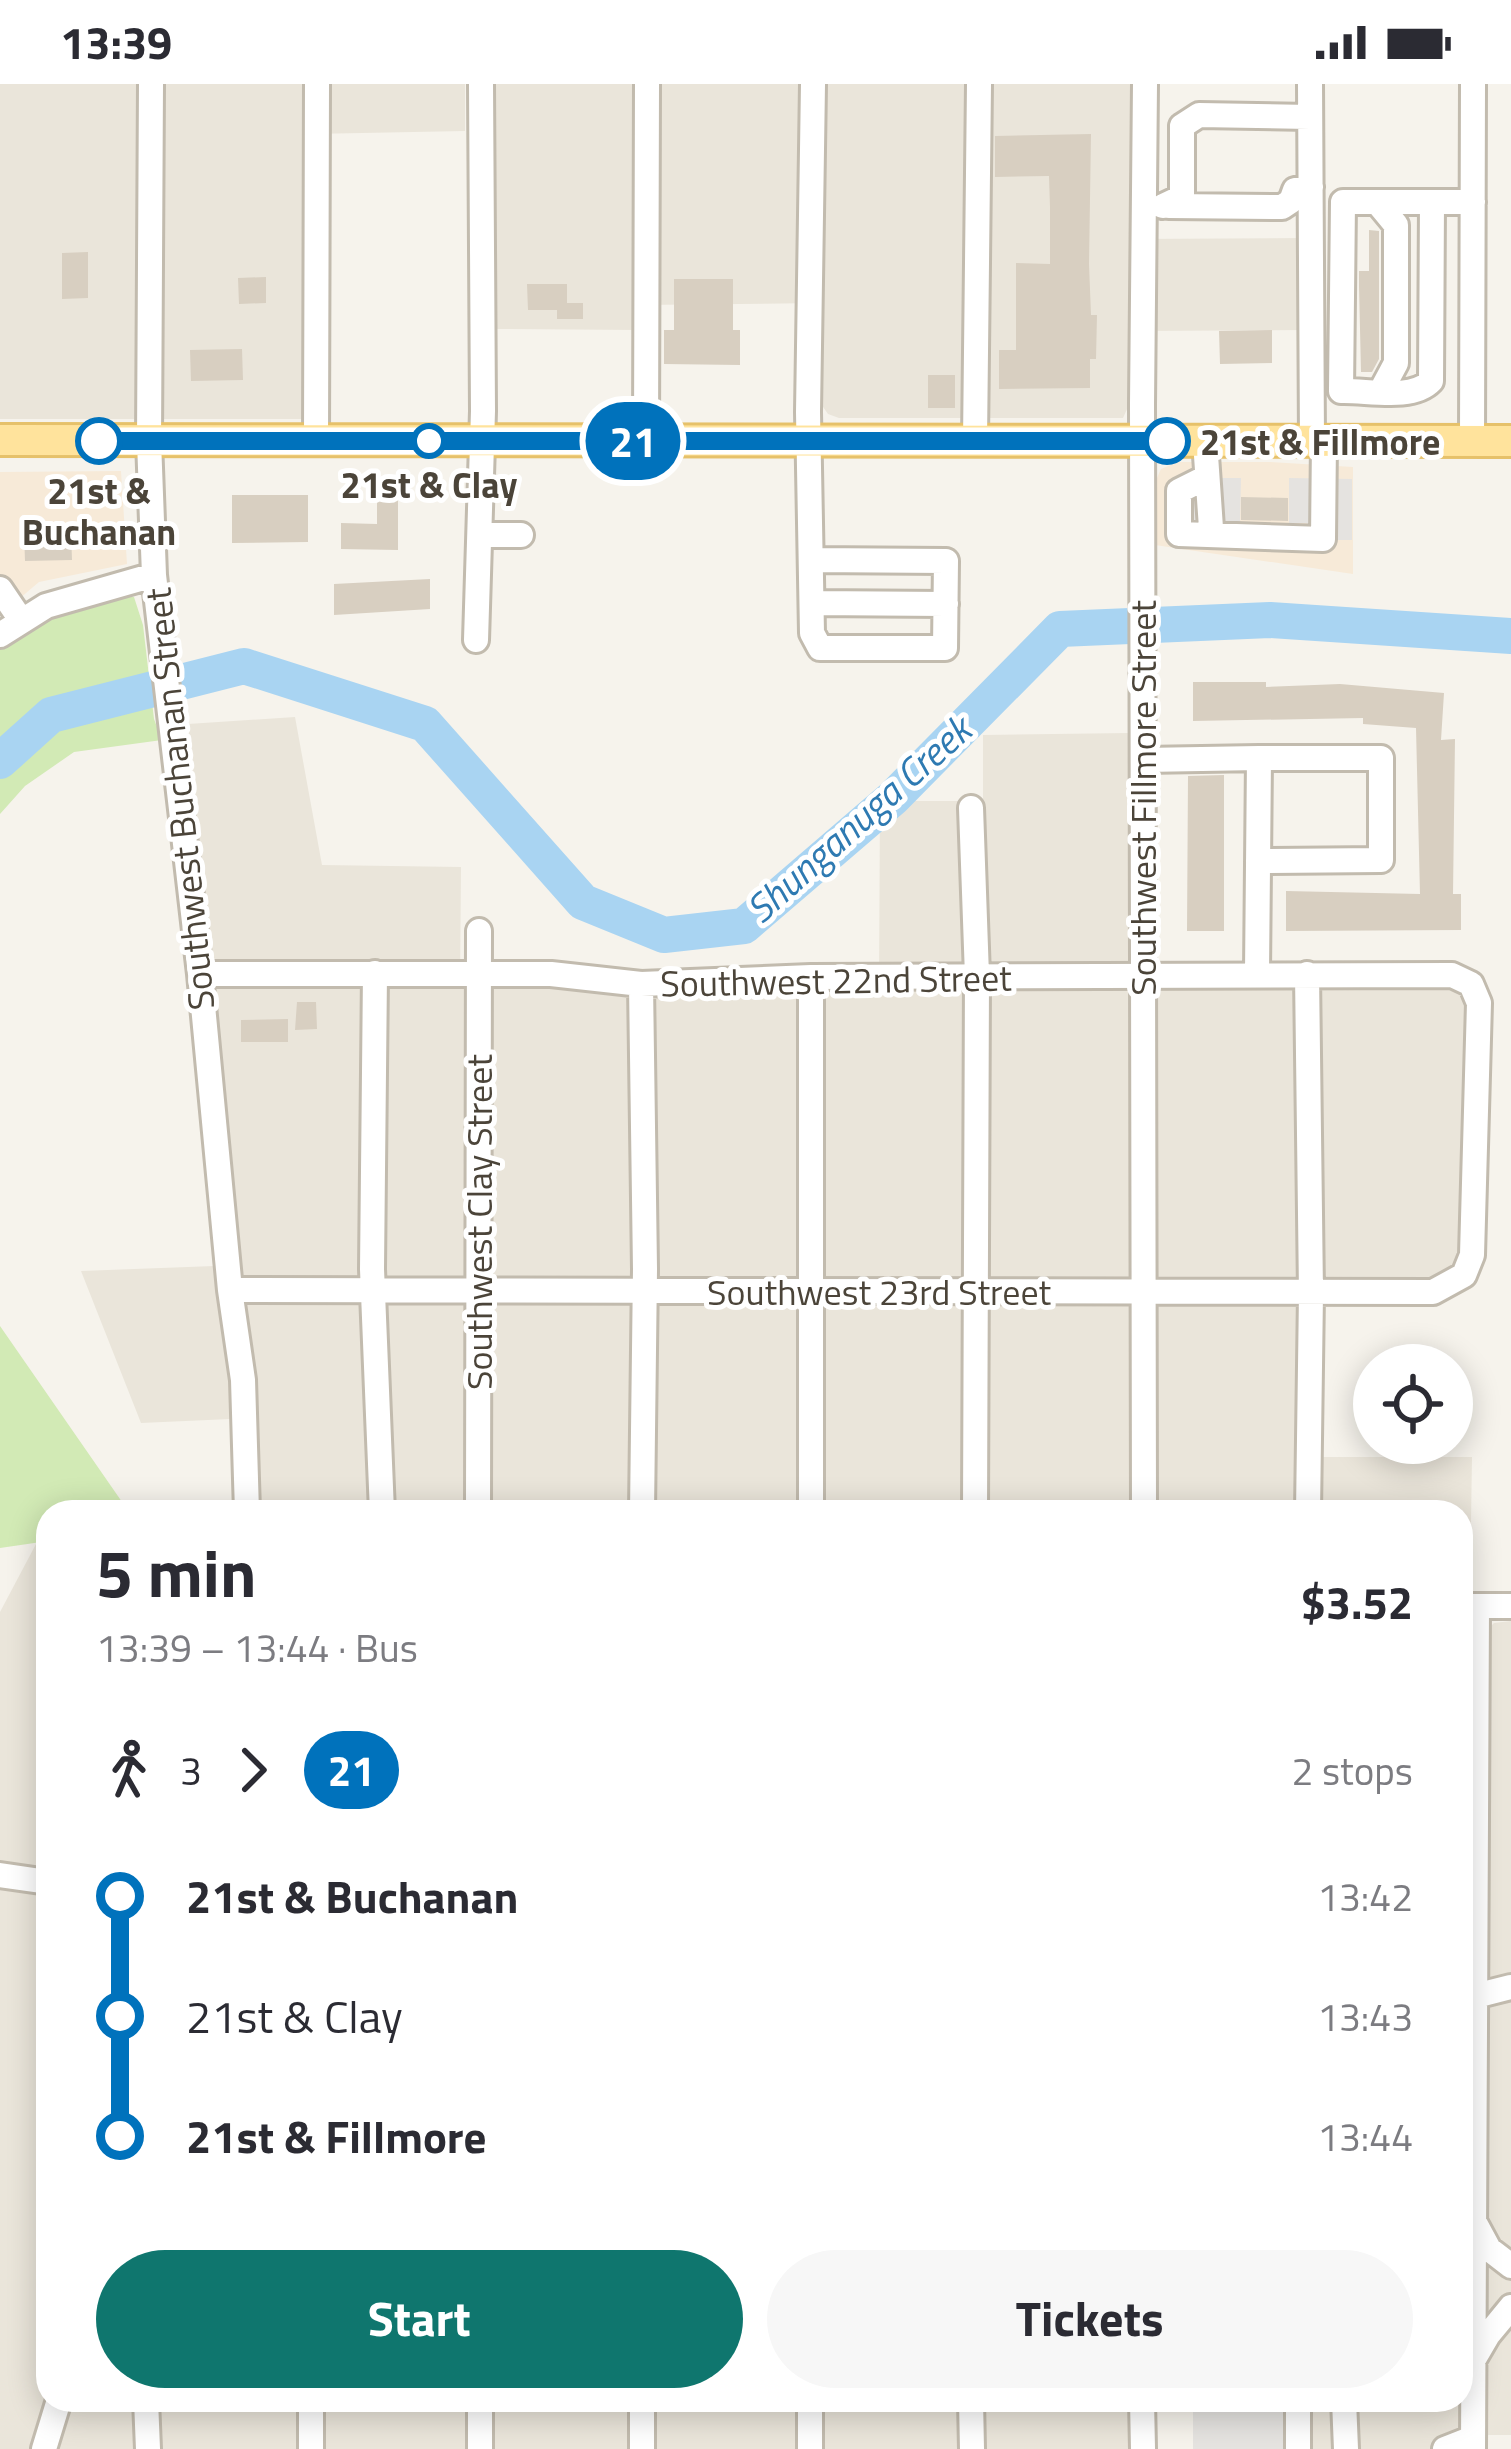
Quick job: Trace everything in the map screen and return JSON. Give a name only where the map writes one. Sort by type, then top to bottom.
[{"type":"main road","points":[[0,440],[1511,441]]},
{"type":"street","name":"Southwest Buchanan Street","points":[[151,84],[149,441],[154,574],[243,1380],[247,1500]]},
{"type":"street","points":[[316,441],[317,84]]},
{"type":"street","points":[[476,640],[483,441],[481,84]]},
{"type":"street","points":[[646,441],[647,84]]},
{"type":"street","points":[[811,560],[946,561],[945,648],[820,648],[812,633],[812,603],[811,560],[810,442],[813,84]]},
{"type":"street","points":[[976,441],[979,84]]},
{"type":"street","name":"Southwest Fillmore Street","points":[[1144,1500],[1145,84]]},
{"type":"street","points":[[1205,478],[1179,491],[1180,534],[1324,539],[1313,392],[1310,84]]},
{"type":"street","points":[[1472,442],[1473,84]]},
{"type":"street","points":[[1175,202],[1183,126],[1198,115],[1310,117]]},
{"type":"street","points":[[1145,120],[1169,118],[1183,126]]},
{"type":"street","points":[[1143,206],[1175,202],[1282,207],[1295,190],[1311,187]]},
{"type":"street","points":[[1341,391],[1343,202],[1473,202]]},
{"type":"street","points":[[1377,202],[1396,225],[1396,363],[1381,391]]},
{"type":"street","points":[[1313,392],[1411,392],[1426,388],[1431,381],[1432,203]]},
{"type":"street","points":[[1205,441],[1211,528]]},
{"type":"street","points":[[480,535],[520,536]]},
{"type":"street","points":[[0,590],[10,627],[64,600],[154,574]]},
{"type":"street","points":[[812,603],[946,604]]},
{"type":"street","points":[[1258,973],[1259,758]]},
{"type":"street","points":[[1144,760],[1381,758],[1381,860],[1258,861]]},
{"type":"street","points":[[971,808],[977,976],[976,1500]]},
{"type":"street","name":"Southwest Clay Street","points":[[478,1500],[479,932]]},
{"type":"street","points":[[375,973],[373,1292],[382,1500]]},
{"type":"street","name":"Southwest 22nd Street","points":[[200,974],[551,974],[641,984],[811,977],[1452,975],[1471,984],[1478,1004],[1472,1217]]},
{"type":"street","points":[[1307,974],[1308,1500]]},
{"type":"street","points":[[811,977],[811,1500]]},
{"type":"street","points":[[641,984],[642,1500]]},
{"type":"street","name":"Southwest 23rd Street","points":[[230,1290],[1433,1292],[1455,1283],[1468,1269],[1472,1217]]},
{"type":"street","points":[[1473,1606],[1511,1606]]},
{"type":"street","points":[[0,1875],[36,1880]]},
{"type":"street","points":[[1473,1994],[1511,1987]]},
{"type":"street","points":[[1473,2219],[1489,2248],[1511,2266]]},
{"type":"street","points":[[1473,2366],[1488,2335],[1511,2308]]},
{"type":"street","points":[[44,2449],[55,2412]]},
{"type":"street","points":[[146,2412],[148,2449]]},
{"type":"street","points":[[311,2412],[311,2449]]},
{"type":"street","points":[[480,2412],[480,2449]]},
{"type":"street","points":[[642,2412],[642,2449]]},
{"type":"street","points":[[810,2412],[810,2449]]},
{"type":"street","points":[[971,2412],[972,2449]]},
{"type":"street","points":[[1142,2412],[1142,2449]]},
{"type":"street","points":[[1298,2412],[1298,2449]]},
{"type":"street","points":[[1344,2412],[1346,2449]]},
{"type":"street","points":[[1445,2449],[1473,2444],[1471,2412]]},
{"type":"shaded area","points":[[0,84],[465,84],[465,131],[311,134],[309,419],[0,419]]},
{"type":"shaded area","points":[[493,84],[1134,84],[1133,239],[1304,238],[1304,330],[1132,331],[1132,398],[1123,418],[839,418],[821,404],[821,303],[639,305],[637,330],[494,329]]},
{"type":"shaded area","points":[[1178,462],[1353,467],[1353,574],[1155,545],[1156,480],[1161,469]]},
{"type":"shaded area","points":[[121,471],[127,564],[39,582],[0,615],[0,472]]},
{"type":"shaded area","points":[[1214,478],[1241,478],[1240,525],[1184,524],[1185,499]]},
{"type":"shaded area","points":[[1289,478],[1352,479],[1352,540],[1336,540],[1306,523],[1289,523]]},
{"type":"shaded area","points":[[295,717],[322,865],[461,867],[460,985],[543,986],[610,994],[879,986],[880,801],[983,801],[983,735],[1129,733],[1131,990],[1445,989],[1458,992],[1470,1015],[1456,1268],[1431,1281],[1303,1282],[1302,1457],[1353,1457],[1353,1464],[1472,1464],[1471,1500],[233,1500],[230,1419],[141,1423],[81,1271],[241,1265],[188,724]]},
{"type":"shaded area","points":[[36,1544],[36,2412],[1130,2412],[1130,2449],[0,2449],[0,1612]]},
{"type":"shaded area","points":[[1511,1621],[1511,2435],[1485,2435],[1486,1631],[1494,1623]]},
{"type":"shaded area","points":[[1193,2412],[1288,2412],[1288,2449],[1193,2449]]},
{"type":"shaded area","points":[[1307,2412],[1459,2412],[1459,2449],[1307,2449]]},
{"type":"green space","points":[[117,597],[134,597],[143,625],[154,719],[162,740],[74,752],[25,786],[0,814],[0,647],[50,617]]},
{"type":"green space","points":[[0,1326],[121,1500],[36,1500],[36,1543],[0,1548]]},
{"type":"building","points":[[1091,134],[1089,264],[1091,315],[1097,315],[1090,388],[999,389],[999,350],[1016,350],[1016,263],[1050,264],[1050,207],[1049,176],[995,177],[995,136]]},
{"type":"building","points":[[1369,230],[1379,231],[1379,359],[1372,372],[1361,372],[1359,271],[1369,271]]},
{"type":"building","points":[[88,252],[88,298],[62,299],[62,253]]},
{"type":"building","points":[[266,277],[266,303],[239,304],[238,278]]},
{"type":"building","points":[[674,279],[733,279],[733,330],[740,330],[740,365],[664,364],[664,330],[674,330]]},
{"type":"building","points":[[527,284],[567,284],[567,303],[583,303],[583,319],[557,319],[557,310],[528,310]]},
{"type":"building","points":[[1272,330],[1272,363],[1220,364],[1219,331]]},
{"type":"building","points":[[242,349],[243,380],[191,381],[190,350]]},
{"type":"building","points":[[928,375],[955,375],[955,408],[928,408]]},
{"type":"building","points":[[377,480],[398,480],[398,550],[341,549],[341,523],[377,524]]},
{"type":"building","points":[[232,495],[308,495],[308,542],[232,543]]},
{"type":"building","points":[[1241,497],[1288,498],[1288,521],[1241,520]]},
{"type":"building","points":[[71,532],[72,560],[25,561],[24,533]]},
{"type":"building","points":[[430,579],[430,609],[334,615],[334,584]]},
{"type":"building","points":[[1193,682],[1266,682],[1266,687],[1340,684],[1444,693],[1441,740],[1455,739],[1453,894],[1461,894],[1461,930],[1286,931],[1286,891],[1420,894],[1416,728],[1363,724],[1363,718],[1193,721]]},
{"type":"building","points":[[1224,775],[1224,931],[1187,931],[1188,776]]},
{"type":"building","points":[[297,1002],[316,1002],[317,1029],[295,1030]]},
{"type":"building","points":[[288,1019],[288,1042],[241,1042],[241,1020]]},
{"type":"waterway","name":"Shunganuga Creek","points":[[0,761],[51,715],[244,666],[425,724],[583,902],[664,935],[744,926],[893,798],[1060,629],[1270,620],[1511,636]]},
{"type":"bus line","name":"21","points":[[99,441],[1167,441]]},
{"type":"place","name":"21st & Buchanan","points":[[99,441]]},
{"type":"place","name":"21st & Clay","points":[[429,441]]},
{"type":"place","name":"21st & Fillmore","points":[[1167,441]]}]
